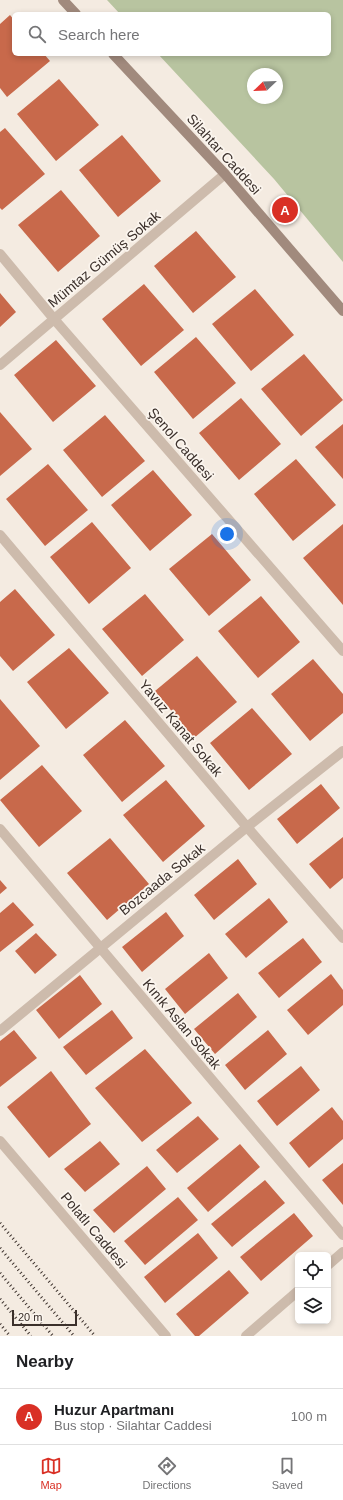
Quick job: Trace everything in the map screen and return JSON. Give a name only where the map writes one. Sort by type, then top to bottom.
[{"type":"main road","points":[[62,0],[74,12]]},
{"type":"main road","name":"Silahtar Caddesi","points":[[115,56],[225,174],[343,311]]},
{"type":"street","name":"Mümtaz Gümüş Sokak","points":[[0,365],[225,174]]},
{"type":"street","name":"Şenol Caddesi","points":[[0,254],[54,319],[343,651]]},
{"type":"street","name":"Yavuz Kanat Sokak","points":[[0,535],[343,938]]},
{"type":"street","name":"Bozcaada Sokak","points":[[0,1031],[247,827],[343,751]]},
{"type":"street","name":"Kınık Aslan Sokak","points":[[0,829],[343,1235]]},
{"type":"street","name":"Polatlı Caddesi","points":[[0,1141],[166,1336]]},
{"type":"street","points":[[331,1262],[343,1252]]},
{"type":"street","points":[[246,1336],[295,1294]]},
{"type":"green space","points":[[107,0],[343,0],[343,262],[274,179],[160,56],[331,56],[331,12],[118,12]]},
{"type":"building","points":[[10,15],[12,18],[12,56],[46,56],[50,61],[7,97],[0,88],[0,24]]},
{"type":"building","points":[[59,79],[99,125],[56,161],[17,114]]},
{"type":"building","points":[[5,128],[45,174],[2,210],[0,208],[0,132]]},
{"type":"building","points":[[122,135],[161,181],[118,217],[79,170]]},
{"type":"building","points":[[61,190],[100,236],[58,272],[18,225]]},
{"type":"building","points":[[196,231],[236,277],[193,313],[154,266]]},
{"type":"building","points":[[144,284],[184,330],[141,366],[102,319]]},
{"type":"building","points":[[255,289],[294,335],[251,371],[212,324]]},
{"type":"building","points":[[0,293],[16,312],[0,327]]},
{"type":"building","points":[[196,337],[236,383],[193,419],[154,372]]},
{"type":"building","points":[[56,340],[96,386],[53,422],[14,375]]},
{"type":"building","points":[[304,354],[343,400],[301,436],[261,389]]},
{"type":"building","points":[[241,398],[281,444],[239,480],[199,433]]},
{"type":"building","points":[[0,412],[32,449],[0,476]]},
{"type":"building","points":[[105,415],[145,461],[102,497],[63,450]]},
{"type":"building","points":[[343,424],[343,479],[315,447]]},
{"type":"building","points":[[296,459],[336,505],[293,541],[254,494]]},
{"type":"building","points":[[48,464],[88,510],[45,546],[6,499]]},
{"type":"building","points":[[153,470],[192,515],[150,551],[111,505]]},
{"type":"building","points":[[92,522],[131,568],[89,604],[50,557]]},
{"type":"building","points":[[343,524],[343,605],[303,558]]},
{"type":"building","points":[[212,534],[251,580],[209,616],[169,569]]},
{"type":"building","points":[[15,589],[55,635],[13,671],[0,656],[0,602]]},
{"type":"building","points":[[145,594],[184,640],[142,676],[102,629]]},
{"type":"building","points":[[261,596],[300,642],[258,678],[218,631]]},
{"type":"building","points":[[69,648],[109,693],[66,729],[27,682]]},
{"type":"building","points":[[197,656],[237,702],[194,738],[155,691]]},
{"type":"building","points":[[313,659],[343,694],[343,713],[310,741],[271,694]]},
{"type":"building","points":[[0,699],[40,746],[0,780]]},
{"type":"building","points":[[252,708],[292,754],[249,790],[210,743]]},
{"type":"building","points":[[125,720],[165,766],[122,802],[83,755]]},
{"type":"building","points":[[42,765],[82,811],[39,847],[0,800]]},
{"type":"building","points":[[166,780],[205,826],[163,862],[123,815]]},
{"type":"building","points":[[321,784],[340,808],[297,844],[277,819]]},
{"type":"building","points":[[343,837],[343,878],[330,889],[309,864]]},
{"type":"building","points":[[110,838],[149,884],[107,920],[67,873]]},
{"type":"building","points":[[238,859],[257,884],[214,920],[194,895]]},
{"type":"building","points":[[0,880],[7,888],[0,894]]},
{"type":"building","points":[[269,898],[288,922],[246,958],[225,934]]},
{"type":"building","points":[[13,902],[34,925],[0,952],[0,913]]},
{"type":"building","points":[[166,912],[184,936],[142,972],[122,947]]},
{"type":"building","points":[[36,933],[57,955],[35,974],[15,951]]},
{"type":"building","points":[[303,938],[322,962],[279,998],[258,973]]},
{"type":"building","points":[[209,953],[228,978],[185,1014],[165,989]]},
{"type":"building","points":[[331,974],[343,990],[343,1005],[308,1035],[287,1010]]},
{"type":"building","points":[[80,975],[102,1004],[59,1039],[36,1010]]},
{"type":"building","points":[[238,993],[257,1017],[215,1054],[194,1029]]},
{"type":"building","points":[[112,1010],[133,1038],[86,1075],[63,1047]]},
{"type":"building","points":[[14,1030],[37,1058],[0,1087],[0,1041]]},
{"type":"building","points":[[268,1030],[287,1054],[245,1090],[225,1065]]},
{"type":"building","points":[[145,1049],[192,1103],[142,1142],[95,1088]]},
{"type":"building","points":[[301,1066],[320,1090],[277,1126],[257,1101]]},
{"type":"building","points":[[51,1071],[91,1124],[49,1158],[7,1107]]},
{"type":"building","points":[[332,1107],[343,1121],[343,1139],[309,1168],[289,1143]]},
{"type":"building","points":[[198,1116],[219,1139],[177,1173],[156,1150]]},
{"type":"building","points":[[100,1141],[120,1164],[85,1192],[64,1169]]},
{"type":"building","points":[[240,1144],[260,1167],[208,1212],[187,1188]]},
{"type":"building","points":[[343,1163],[343,1205],[322,1180]]},
{"type":"building","points":[[147,1166],[166,1189],[114,1233],[93,1210]]},
{"type":"building","points":[[265,1180],[285,1203],[232,1247],[211,1224]]},
{"type":"building","points":[[178,1197],[198,1220],[145,1265],[124,1241]]},
{"type":"building","points":[[294,1213],[313,1236],[261,1281],[240,1257]]},
{"type":"building","points":[[198,1233],[218,1258],[165,1303],[144,1277]]},
{"type":"building","points":[[229,1270],[249,1293],[199,1336],[195,1336],[176,1314]]},
{"type":"railway","points":[[0,1223],[95,1336]]},
{"type":"railway","points":[[0,1248],[74,1336]]},
{"type":"railway","points":[[0,1273],[53,1336]]},
{"type":"railway","points":[[0,1299],[31,1336]]},
{"type":"railway","points":[[0,1324],[10,1336]]},
{"type":"place","name":"Huzur Apartmanı","points":[[285,210]]}]
